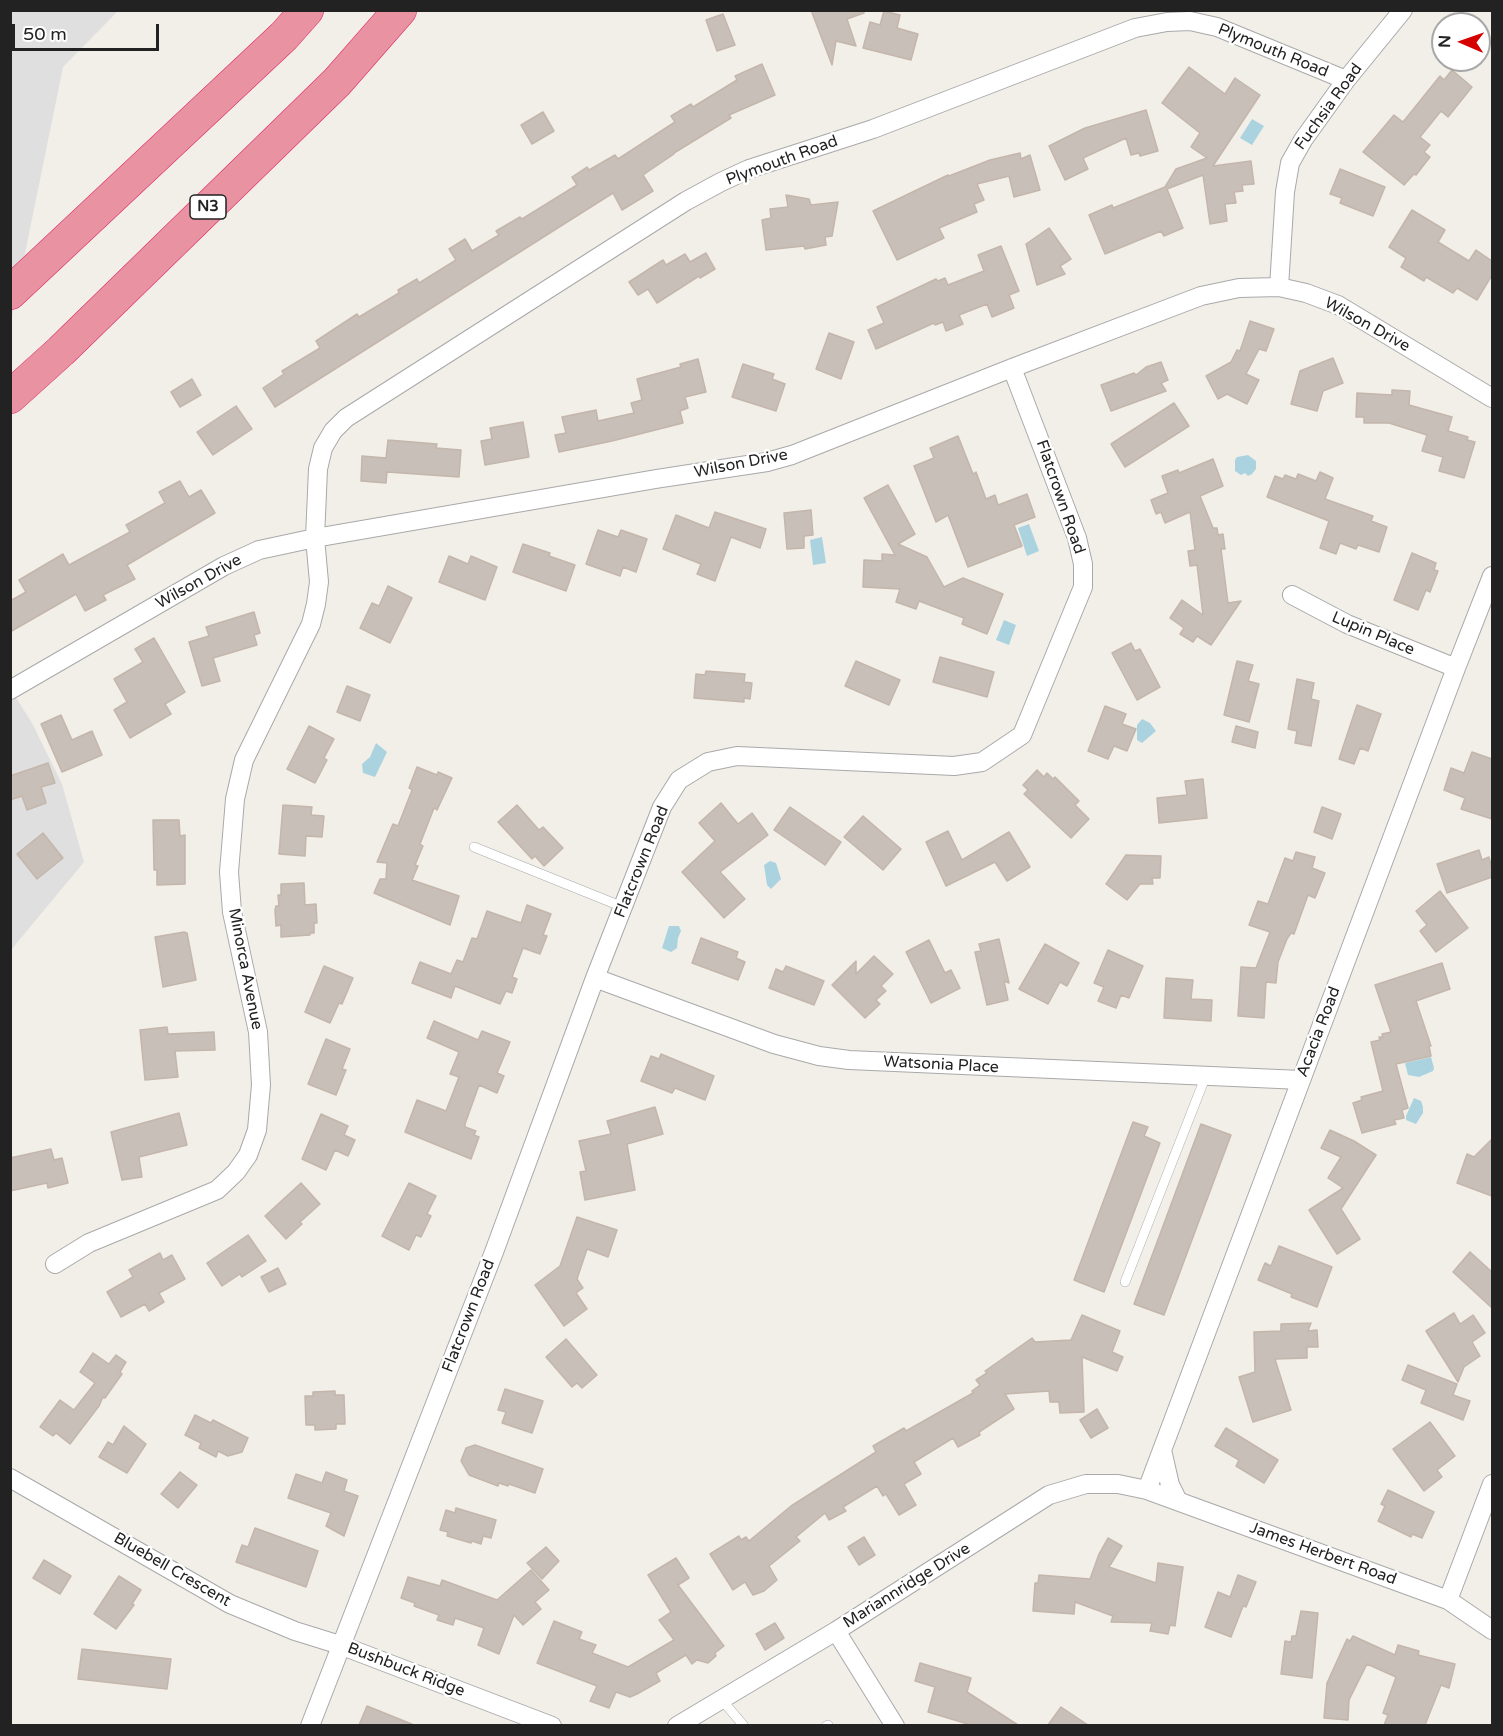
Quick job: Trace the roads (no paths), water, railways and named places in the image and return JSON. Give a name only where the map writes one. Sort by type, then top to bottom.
[{"type":"highway","points":[[10,293],[284,36],[307,10]]},
{"type":"highway","name":"N3","points":[[10,397],[336,82],[400,10]]},
{"type":"street","name":"Fuchsia Road","points":[[1278,287],[1285,192],[1290,163],[1303,140],[1346,80],[1403,10]]},
{"type":"street","name":"Plymouth Road","points":[[315,538],[318,469],[323,448],[333,431],[346,418],[686,201],[749,169],[873,129],[1135,28],[1167,22],[1190,21],[1216,27],[1346,80]]},
{"type":"street","name":"Wilson Drive","points":[[10,690],[224,566],[259,550],[315,538],[767,462],[792,455],[1201,296],[1239,288],[1278,287],[1306,293],[1338,305],[1492,398]]},
{"type":"street","name":"Flatcrown Road","points":[[340,1645],[494,1252],[595,978],[662,807],[679,780],[708,762],[737,756],[954,766],[982,762],[1022,735],[1083,587],[1083,564],[1071,522],[1012,368]]},
{"type":"street","name":"Minorca Avenue","points":[[55,1264],[89,1243],[217,1190],[236,1172],[248,1155],[257,1130],[261,1085],[258,1032],[232,912],[229,872],[235,798],[244,760],[311,624],[319,582],[315,538]]},
{"type":"street","name":"Acacia Road","points":[[1148,1490],[1492,576]]},
{"type":"street","name":"Lupin Place","points":[[1292,595],[1347,624],[1456,668]]},
{"type":"street","name":"Watsonia Place","points":[[595,978],[774,1044],[819,1056],[849,1060],[1205,1078],[1301,1080]]},
{"type":"street","points":[[1162,1450],[1170,1485],[1179,1501]]},
{"type":"street","name":"Bluebell Crescent","points":[[10,1478],[230,1604],[295,1631],[340,1645]]},
{"type":"street","name":"Mariannridge Drive","points":[[677,1725],[836,1631],[1049,1495],[1086,1484],[1118,1484],[1148,1490]]},
{"type":"street","points":[[1448,1600],[1492,1484]]},
{"type":"street","name":"James Herbert Road","points":[[1148,1490],[1448,1600],[1492,1630]]},
{"type":"street","points":[[836,1631],[895,1725]]},
{"type":"street","name":"Bushbuck Ridge","points":[[310,1725],[340,1645],[552,1725]]},
{"type":"lane","points":[[474,847],[623,907]]},
{"type":"lane","points":[[1125,1282],[1205,1078]]},
{"type":"lane","points":[[721,1699],[744,1725]]},
{"type":"water","points":[[1252,119],[1264,126],[1252,145],[1240,138]]},
{"type":"water","points":[[1248,455],[1256,461],[1256,469],[1248,476],[1245,473],[1241,475],[1235,471],[1235,460],[1237,457]]},
{"type":"water","points":[[1029,524],[1039,551],[1027,556],[1018,528]]},
{"type":"water","points":[[822,537],[826,563],[813,565],[810,540]]},
{"type":"water","points":[[1004,620],[1016,625],[1009,645],[996,640]]},
{"type":"water","points":[[1142,719],[1150,723],[1156,731],[1142,743],[1137,740],[1137,725]]},
{"type":"water","points":[[376,743],[387,752],[375,777],[363,773],[362,764],[370,757]]},
{"type":"water","points":[[770,861],[776,863],[781,879],[771,889],[767,885],[764,865]]},
{"type":"water","points":[[669,926],[679,926],[681,931],[677,948],[671,952],[662,948]]},
{"type":"water","points":[[1431,1057],[1433,1071],[1419,1077],[1408,1075],[1405,1063]]},
{"type":"water","points":[[1414,1098],[1421,1101],[1423,1107],[1423,1113],[1416,1124],[1406,1120]]}]
